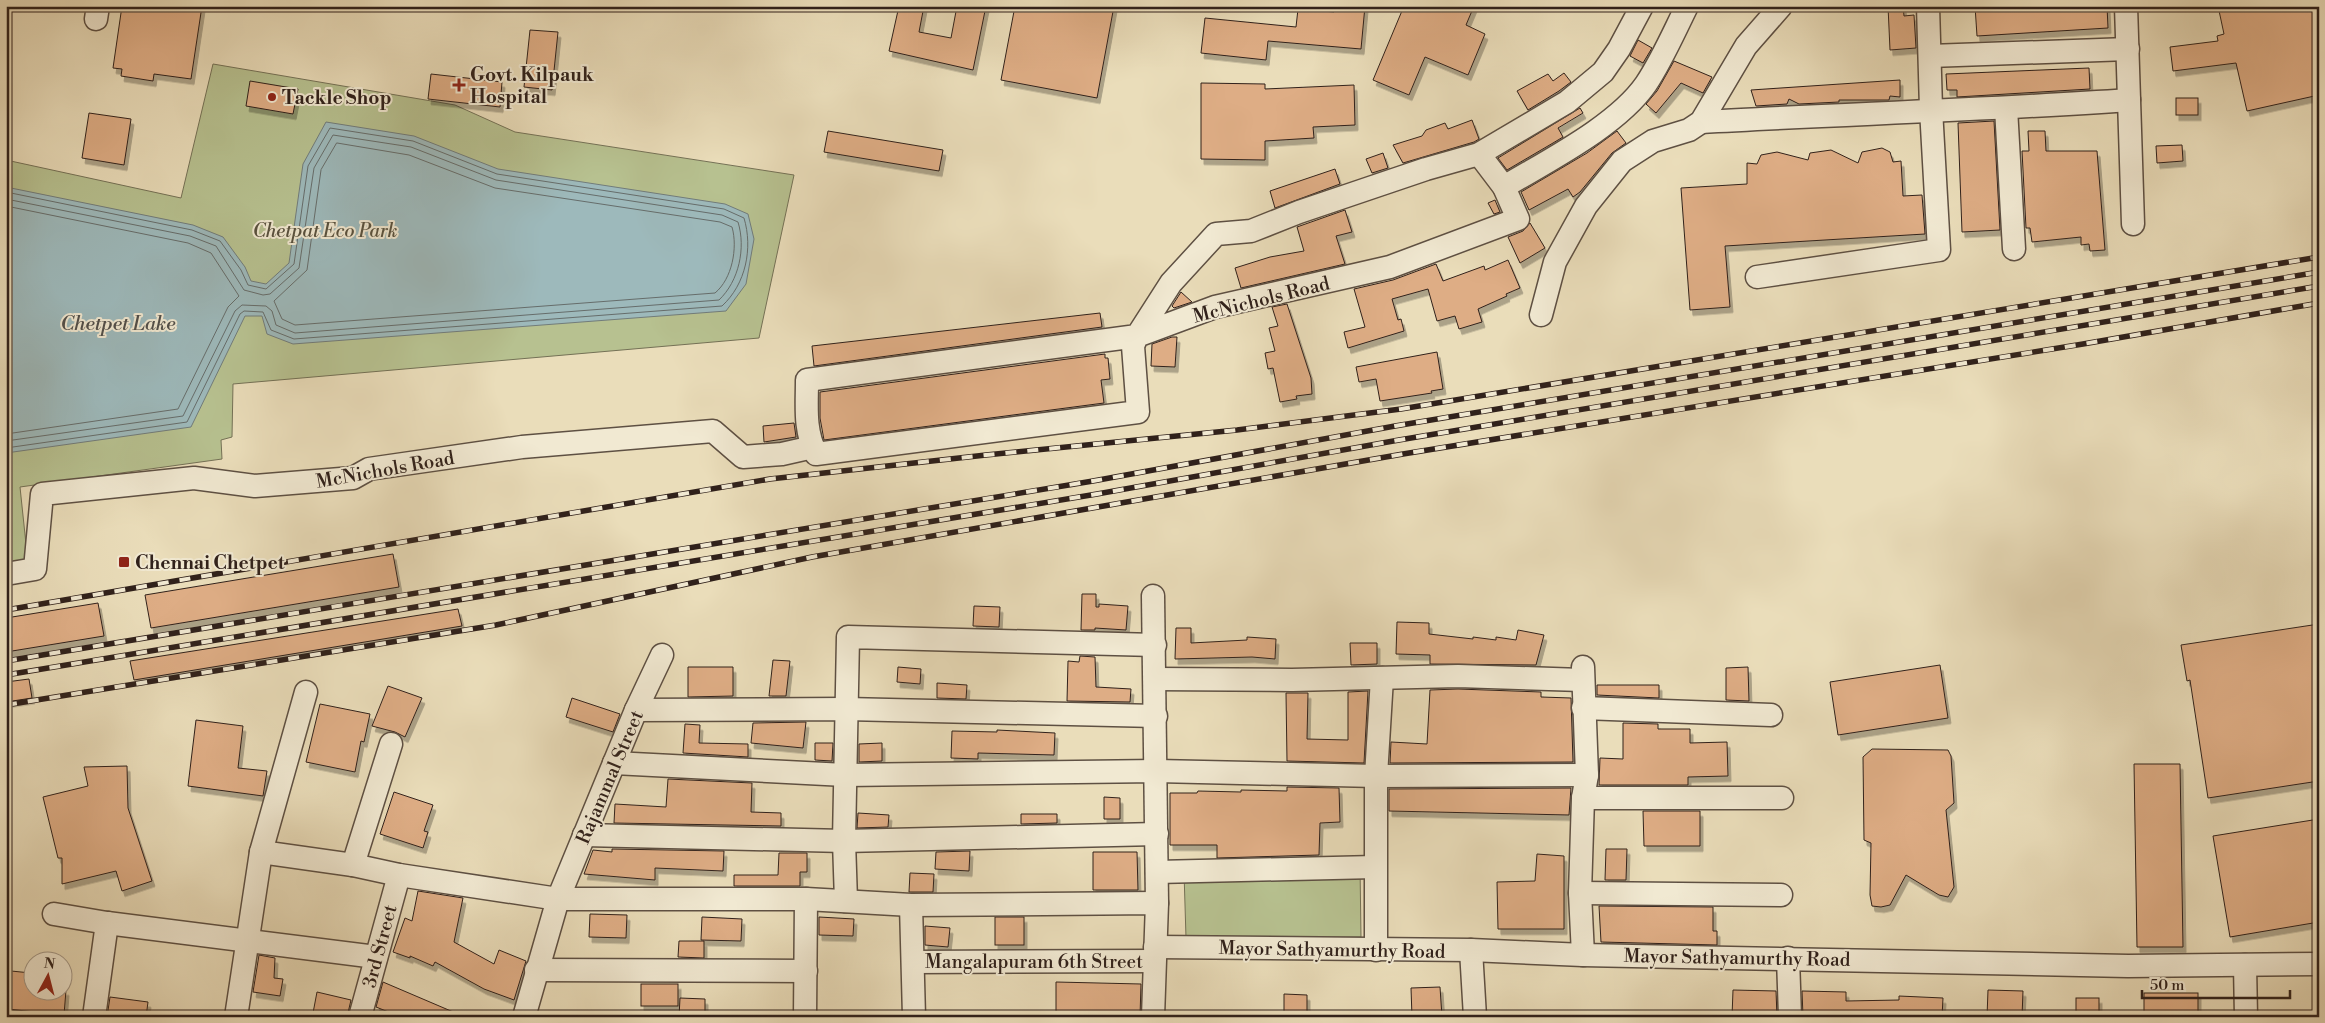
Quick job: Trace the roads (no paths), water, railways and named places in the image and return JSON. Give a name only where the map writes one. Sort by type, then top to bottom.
[{"type":"street","points":[[1137,336],[807,380],[810,439],[816,454],[1138,412],[1134,346],[1137,336],[1171,283],[1216,234],[1251,231],[1299,212],[1426,169],[1479,154],[1568,102],[1603,72],[1619,49],[1642,6]]},
{"type":"street","points":[[1504,187],[1584,139],[1622,108],[1645,85],[1687,6]]},
{"type":"street","points":[[1541,315],[1555,262],[1586,206],[1622,161],[1653,141],[1689,130],[1701,122],[1746,46],[1781,6]]},
{"type":"street","points":[[1757,277],[1939,250],[1931,109],[1928,6]]},
{"type":"street","points":[[2126,6],[2133,224]]},
{"type":"street","points":[[1930,56],[2128,49]]},
{"type":"street","points":[[1701,122],[1931,109],[2006,108],[2129,100]]},
{"type":"street","points":[[2006,108],[2014,249]]},
{"type":"street","name":"McNichols Road","points":[[1137,336],[1215,307],[1390,267],[1518,219],[1504,187],[1479,154]]},
{"type":"street","name":"McNichols Road","points":[[6,574],[35,569],[42,494],[194,478],[255,486],[353,478],[369,468],[522,447],[714,431],[743,457],[782,454],[810,439]]},
{"type":"street","points":[[1153,596],[1157,771],[1157,903],[1153,1017]]},
{"type":"street","points":[[846,901],[844,841],[848,637],[1155,645]]},
{"type":"street","name":"Rajammal Street","points":[[524,1017],[558,899],[636,710],[662,655]]},
{"type":"street","points":[[1155,679],[1382,678],[1582,673],[1587,775],[1583,798],[1580,893],[1584,955]]},
{"type":"street","points":[[1376,950],[1376,776],[1382,678]]},
{"type":"street","points":[[236,1017],[260,852],[306,692]]},
{"type":"street","points":[[1583,708],[1772,715]]},
{"type":"street","points":[[636,710],[846,709],[1156,716]]},
{"type":"street","points":[[353,865],[391,744]]},
{"type":"street","points":[[614,763],[845,774],[1157,771],[1376,776],[1587,775]]},
{"type":"street","points":[[1583,798],[1782,798]]},
{"type":"street","points":[[584,834],[844,841],[1157,834]]},
{"type":"street","points":[[260,852],[353,865],[399,876],[558,899],[806,899],[911,905],[1157,903]]},
{"type":"street","points":[[1157,872],[1375,867]]},
{"type":"street","name":"3rd Street","points":[[360,1017],[399,876]]},
{"type":"street","points":[[1580,893],[1781,895]]},
{"type":"street","points":[[805,1017],[806,899]]},
{"type":"street","points":[[911,905],[914,1017]]},
{"type":"street","points":[[54,914],[108,923],[376,957]]},
{"type":"street","points":[[94,1017],[108,923]]},
{"type":"street","points":[[1471,950],[1474,1017]]},
{"type":"street","name":"Mayor Sathyamurthy Road","points":[[1155,954],[1471,950],[1584,955],[2128,966],[2319,964]]},
{"type":"street","name":"Mangalapuram 6th Street","points":[[914,962],[1155,954]]},
{"type":"street","points":[[1788,958],[1790,1017]]},
{"type":"street","points":[[2245,964],[2246,1017]]},
{"type":"street","points":[[536,970],[806,971]]},
{"type":"water","name":"Chetpet Lake","points":[[326,122],[414,136],[498,169],[725,204],[748,214],[754,239],[746,284],[726,311],[293,344],[267,334],[262,316],[245,316],[191,427],[6,453],[6,187],[193,225],[223,237],[245,267],[251,281],[266,284],[289,263],[303,164]]},
{"type":"railway","points":[[6,610],[770,479],[1237,430],[1401,409],[2319,257]]},
{"type":"railway","points":[[6,661],[1093,481],[1395,426],[2319,272]]},
{"type":"railway","points":[[6,675],[1097,494],[1399,440],[2319,286]]},
{"type":"railway","points":[[6,705],[496,625],[812,557],[1098,507],[1403,454],[2083,344],[2319,303]]},
{"type":"place","name":"Govt. Kilpauk Hospital","points":[[459,85]]},
{"type":"place","name":"Tackle Shop","points":[[272,97]]},
{"type":"place","name":"Chennai Chetpet","points":[[124,562]]},
{"type":"park label","name":"Chetpat Eco Park","points":[[325,230]]}]
